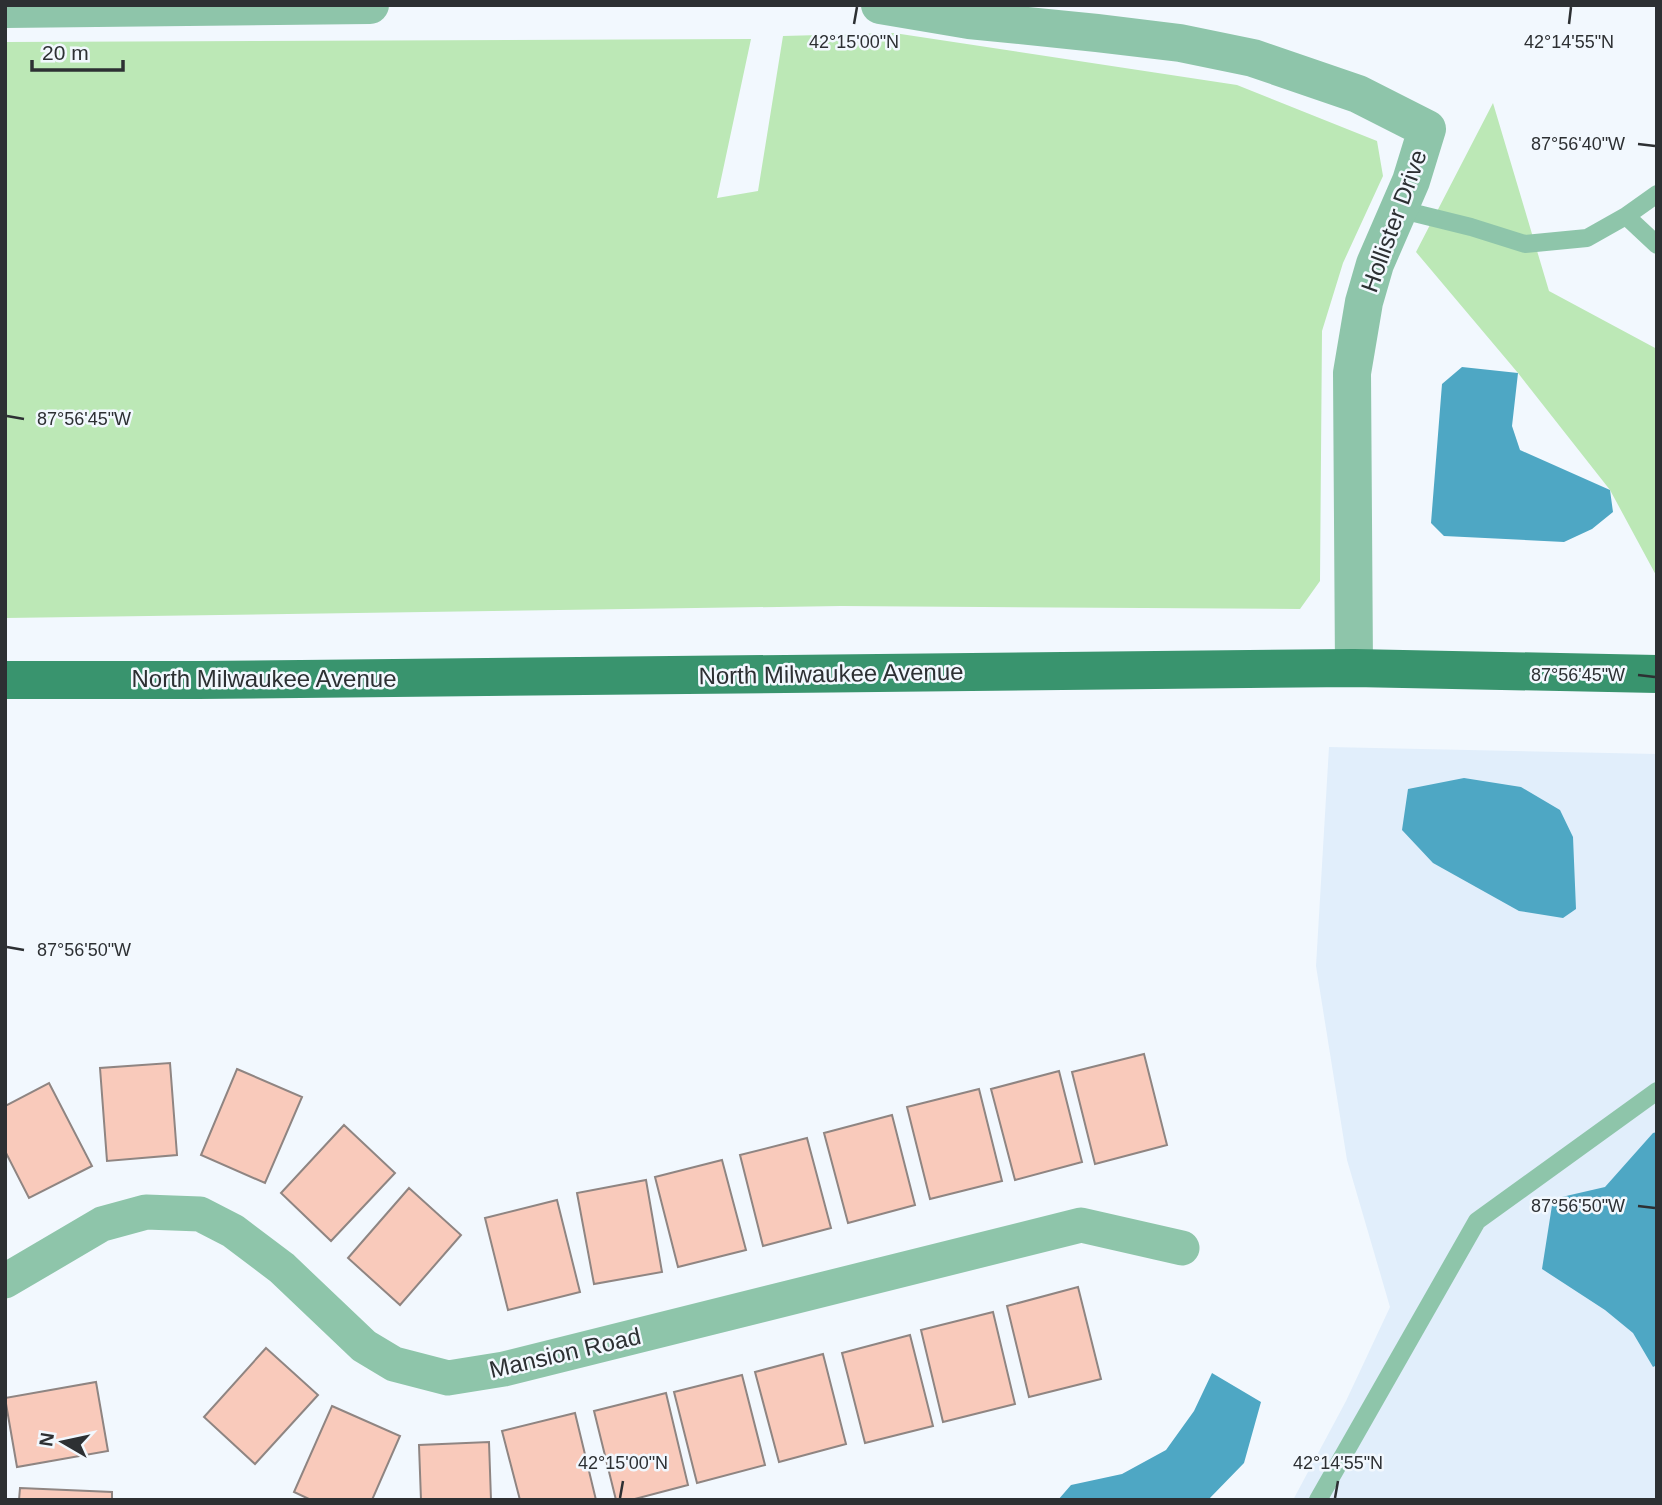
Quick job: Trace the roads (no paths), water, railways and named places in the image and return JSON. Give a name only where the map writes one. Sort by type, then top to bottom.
[{"type":"main road","name":"North Milwaukee Avenue","points":[[5,680],[1354,668],[1657,674]]},
{"type":"street","points":[[5,9],[370,5]]},
{"type":"street","name":"Hollister Drive","points":[[880,5],[969,20],[1180,43],[1252,58],[1359,94],[1427,129],[1411,181],[1375,264],[1364,302],[1352,373],[1354,668]]},
{"type":"street","name":"Mansion Road","points":[[5,1281],[102,1224],[146,1212],[200,1214],[233,1231],[282,1268],[364,1346],[394,1364],[448,1378],[504,1369],[1081,1225],[1182,1248]]},
{"type":"lane","points":[[1398,209],[1525,244],[1587,237],[1626,216],[1657,194]]},
{"type":"lane","points":[[1626,216],[1657,245]]},
{"type":"lane","points":[[1318,1500],[1477,1221],[1657,1091]]},
{"type":"water","points":[[1462,367],[1518,373],[1512,426],[1520,450],[1610,490],[1613,512],[1592,529],[1564,542],[1444,536],[1431,523],[1442,384]]},
{"type":"water","points":[[1464,778],[1521,787],[1560,810],[1573,837],[1576,909],[1563,918],[1519,911],[1433,863],[1402,830],[1408,789]]},
{"type":"water","points":[[1657,1132],[1657,1365],[1653,1367],[1633,1333],[1605,1310],[1542,1269],[1553,1199],[1605,1187],[1653,1133]]},
{"type":"water","points":[[1212,1373],[1261,1402],[1244,1463],[1208,1500],[1058,1500],[1071,1485],[1122,1474],[1166,1450],[1194,1411]]}]
